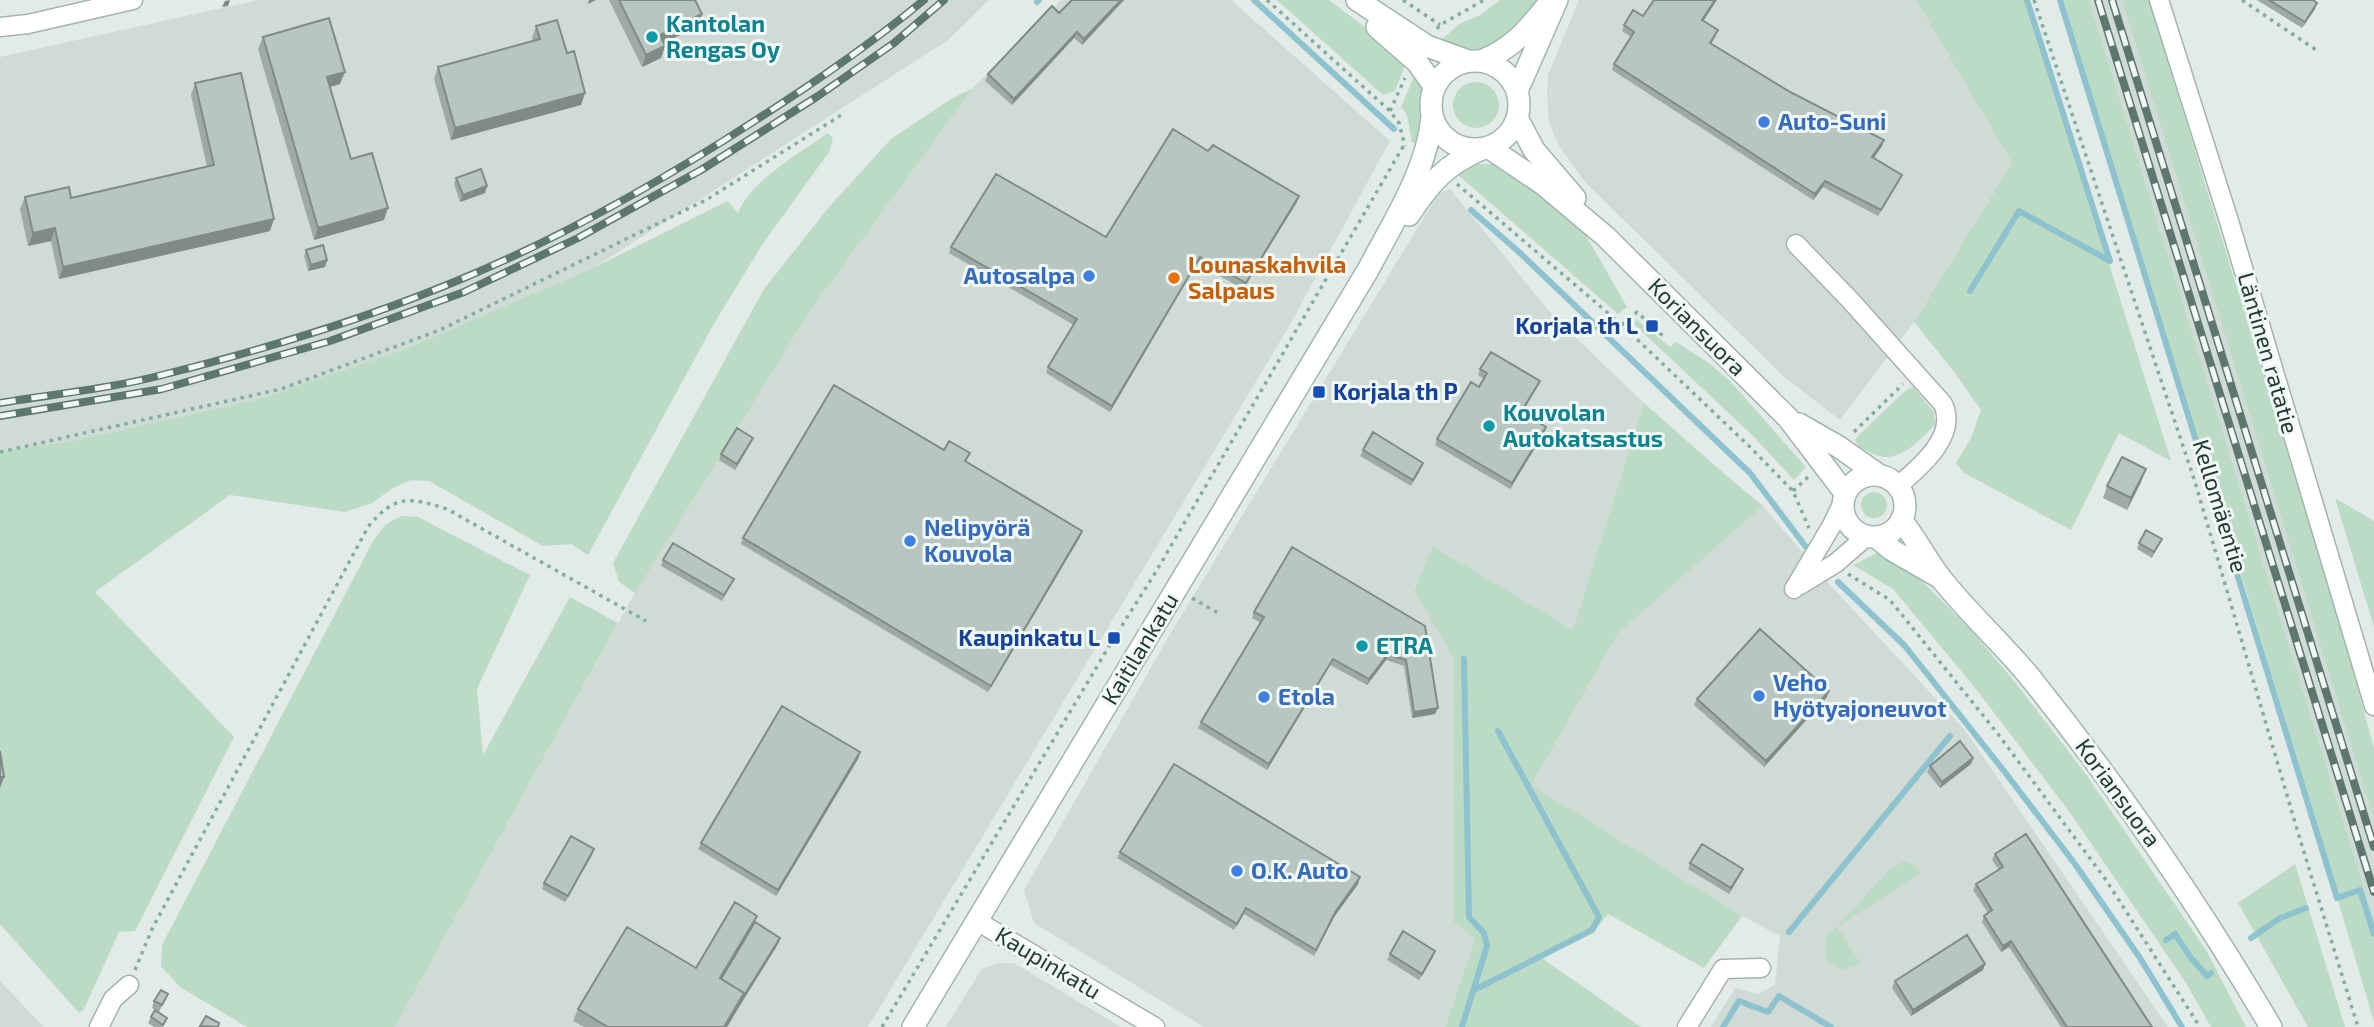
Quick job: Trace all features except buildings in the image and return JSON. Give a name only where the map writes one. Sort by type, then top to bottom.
[{"type":"main road","points":[[1347,0],[1416,62],[1434,86]]},
{"type":"main road","points":[[1357,0],[1427,46],[1475,61],[1493,64],[1512,80],[1517,91],[1517,118],[1506,136],[1486,148],[1470,149],[1457,146],[1437,129],[1432,117],[1431,96],[1434,86],[1454,65],[1475,61],[1499,55],[1513,44],[1551,0]]},
{"type":"main road","points":[[1517,91],[1557,0]]},
{"type":"main road","name":"Kaitilankatu","points":[[913,1027],[1368,270],[1423,158],[1432,117]]},
{"type":"main road","name":"Koriansuora","points":[[1517,118],[1534,150],[1606,237]]},
{"type":"main road","name":"Kaitilankatu","points":[[1368,270],[1442,172],[1461,158],[1486,148]]},
{"type":"main road","name":"Koriansuora","points":[[1486,148],[1543,184],[1606,237],[1788,418],[1844,498]]},
{"type":"main road","name":"Koriansuora","points":[[1788,418],[1839,447],[1879,475]]},
{"type":"main road","points":[[1879,475],[1898,486],[1905,503],[1901,520],[1891,532],[1872,536],[1857,531],[1849,524],[1844,514],[1844,498],[1859,478],[1879,475]]},
{"type":"main road","name":"Koriansuora","points":[[1901,520],[1940,577],[2026,673],[2095,759],[2168,862],[2271,1027]]},
{"type":"main road","name":"Koriansuora","points":[[1872,536],[1940,577]]},
{"type":"street","points":[[0,27],[133,0]]},
{"type":"street","name":"Läntinen ratatie","points":[[2160,0],[2374,706]]},
{"type":"street","points":[[1796,244],[1852,301],[1943,404],[1947,420],[1940,441],[1898,486]]},
{"type":"street","points":[[1844,498],[1832,525],[1794,589],[1872,536]]},
{"type":"street","name":"Kaupinkatu","points":[[977,921],[1155,1027]]},
{"type":"street","points":[[1687,1027],[1723,968],[1761,968]]},
{"type":"street","points":[[99,1027],[113,999],[128,985]]},
{"type":"path","points":[[1267,0],[1390,111],[1399,123],[1404,145],[1409,149]]},
{"type":"path","points":[[1403,0],[1440,25]]},
{"type":"path","points":[[1433,37],[1440,25],[1484,0]]},
{"type":"path","name":"Kellomäentie","points":[[2034,0],[2195,482],[2358,1027]]},
{"type":"path","points":[[2242,0],[2319,52]]},
{"type":"path","points":[[1390,111],[1407,75]]},
{"type":"path","points":[[0,452],[281,389],[440,330],[706,200],[843,114]]},
{"type":"path","points":[[881,1027],[1154,575],[1404,145]]},
{"type":"path","points":[[1450,178],[1622,325],[1701,399],[1793,491],[1811,531]]},
{"type":"path","points":[[1622,325],[1637,312],[1665,338]]},
{"type":"path","points":[[1850,436],[1913,371]]},
{"type":"path","points":[[1793,491],[1809,477]]},
{"type":"path","points":[[128,985],[152,929],[362,539],[382,510],[416,499],[447,509],[646,621]]},
{"type":"path","points":[[1842,569],[1852,579],[1889,600],[1998,734],[2106,880],[2200,1027]]},
{"type":"path","points":[[1190,597],[1220,614]]},
{"type":"shaded area","points":[[258,0],[989,0],[948,40],[595,267],[405,349],[255,400],[67,442],[0,451],[0,57]]},
{"type":"shaded area","points":[[1061,0],[1231,0],[1390,141],[1288,328],[868,1027],[395,1027],[651,564],[810,311],[973,88]]},
{"type":"shaded area","points":[[1579,0],[1916,0],[2012,163],[1914,322],[1840,420],[1784,377],[1585,182],[1558,144],[1549,122],[1548,75]]},
{"type":"shaded area","points":[[2089,0],[2122,0],[2374,820],[2374,920]]},
{"type":"shaded area","points":[[1450,189],[1553,316],[1644,403],[1573,631],[1434,546],[1414,589],[1454,659],[1454,921],[1475,939],[1445,1027],[1204,1027],[1034,923],[1024,890],[1173,629],[1439,193]]},
{"type":"shaded area","points":[[1763,506],[1832,587],[1964,729],[2168,1027],[1711,1027],[1735,988],[1758,994],[1775,985],[1780,936],[1742,916],[1530,785],[1617,633]]},
{"type":"shaded area","points":[[997,963],[1014,963],[1121,1027],[946,1027],[981,970]]},
{"type":"shaded area","points":[[0,981],[44,1027],[0,1027]]},
{"type":"green space","points":[[1277,0],[1329,0],[1394,49],[1406,63],[1395,91],[1383,95]]},
{"type":"green space","points":[[1500,0],[1539,0],[1512,32],[1486,50],[1467,52],[1439,42],[1459,24],[1480,15]]},
{"type":"green space","points":[[1916,0],[2026,0],[2171,461],[2119,433],[2071,530],[1964,473],[1956,463],[1971,438],[1981,410],[1914,322],[2012,163]]},
{"type":"green space","points":[[2060,0],[2089,0],[2374,920],[2374,1022],[2245,587],[2139,260]]},
{"type":"green space","points":[[2122,0],[2149,0],[2346,645],[2374,748],[2374,820]]},
{"type":"green space","points":[[1416,72],[1422,92],[1418,145],[1412,142],[1407,115],[1401,107]]},
{"type":"green space","points":[[1476,82],[1485,83],[1492,89],[1498,96],[1498,114],[1492,121],[1485,127],[1476,128],[1467,127],[1460,121],[1454,114],[1453,105],[1454,96],[1460,89],[1467,83]]},
{"type":"green space","points":[[973,88],[810,311],[635,593],[619,582],[613,563],[764,289],[829,207],[892,138],[951,99]]},
{"type":"green space","points":[[828,133],[833,138],[829,152],[762,245],[712,327],[588,555],[571,544],[543,546],[429,481],[411,480],[393,488],[372,503],[345,512],[230,495],[95,592],[234,737],[135,931],[119,932],[84,1009],[79,1013],[0,924],[0,451],[67,442],[255,400],[405,349],[595,267],[728,201],[738,213],[744,201],[765,179]]},
{"type":"green space","points":[[1478,164],[1494,164],[1520,177],[1584,232],[1627,307],[1618,314],[1456,173]]},
{"type":"green space","points":[[1636,319],[1670,347],[1676,342],[1709,363],[1730,381],[1806,467],[1794,480],[1753,436],[1634,324]]},
{"type":"green space","points":[[1913,387],[1934,412],[1935,425],[1910,448],[1895,456],[1879,456],[1859,447],[1855,440],[1858,436],[1905,391]]},
{"type":"green space","points":[[1644,403],[1763,506],[1618,633],[1531,785],[1742,916],[1704,968],[1608,914],[1593,933],[1540,957],[1641,1027],[1445,1027],[1475,939],[1454,922],[1454,659],[1414,590],[1433,546],[1573,630]]},
{"type":"green space","points":[[1874,492],[1883,496],[1887,505],[1883,514],[1874,518],[1865,514],[1861,505],[1865,496]]},
{"type":"green space","points":[[2335,498],[2374,521],[2374,627]]},
{"type":"green space","points":[[401,516],[418,517],[530,575],[477,689],[483,755],[570,597],[618,623],[395,1027],[247,1027],[180,987],[161,966],[162,945],[373,541],[385,525]]},
{"type":"green space","points":[[1879,552],[1914,573],[1971,630],[2015,682],[2085,773],[2206,950],[2246,1027],[2211,1027],[2186,983],[2071,814],[1976,689],[1893,589],[1853,565]]},
{"type":"green space","points":[[1905,861],[1915,865],[1921,873],[1837,927],[1861,964],[1841,970],[1828,961],[1824,950],[1827,937],[1890,869]]},
{"type":"green space","points":[[2295,864],[2345,1027],[2308,1027],[2238,903]]},
{"type":"waterway","points":[[1254,0],[1394,129]]},
{"type":"waterway","points":[[1970,291],[2019,211],[2110,261],[2027,0]]},
{"type":"waterway","points":[[2060,0],[2337,898],[2360,890],[2374,934]]},
{"type":"waterway","points":[[1471,210],[1519,252],[1750,473],[1806,547]]},
{"type":"waterway","points":[[1838,582],[1905,646],[2004,771],[2075,864],[2140,958],[2182,1027]]},
{"type":"waterway","points":[[1462,1027],[1487,946],[1484,933],[1469,917],[1464,659]]},
{"type":"waterway","points":[[1474,990],[1592,930],[1599,917],[1498,731]]},
{"type":"waterway","points":[[1789,932],[1950,736]]},
{"type":"waterway","points":[[2251,938],[2280,918],[2306,908]]},
{"type":"waterway","points":[[2166,940],[2175,934],[2207,976],[2211,973]]},
{"type":"waterway","points":[[1723,1027],[1739,1001],[1768,1012],[1779,996],[1831,1027]]},
{"type":"railway","points":[[0,403],[122,384],[237,355],[386,308],[498,263],[611,207],[721,143],[842,63],[924,0]]},
{"type":"railway","points":[[0,416],[162,389],[330,341],[464,292],[578,238],[701,170],[818,96],[894,43],[944,0]]},
{"type":"railway","points":[[2098,0],[2374,892]]},
{"type":"railway","points":[[2112,0],[2374,847]]},
{"type":"place","name":"Kantolan Rengas Oy","points":[[652,37]]},
{"type":"place","name":"Auto-Suni","points":[[1764,122]]},
{"type":"place","name":"Autosalpa","points":[[1089,276]]},
{"type":"place","name":"Lounaskahvila Salpaus","points":[[1174,278]]},
{"type":"place","name":"Korjala th L","points":[[1652,326]]},
{"type":"place","name":"Korjala th P","points":[[1319,392]]},
{"type":"place","name":"Kouvolan Autokatsastus","points":[[1489,426]]},
{"type":"place","name":"Nelipyörä Kouvola","points":[[910,541]]},
{"type":"place","name":"Kaupinkatu L","points":[[1114,638]]},
{"type":"place","name":"ETRA","points":[[1362,646]]},
{"type":"place","name":"Veho Hyötyajoneuvot","points":[[1759,696]]},
{"type":"place","name":"Etola","points":[[1264,697]]},
{"type":"place","name":"O.K. Auto","points":[[1237,871]]}]
